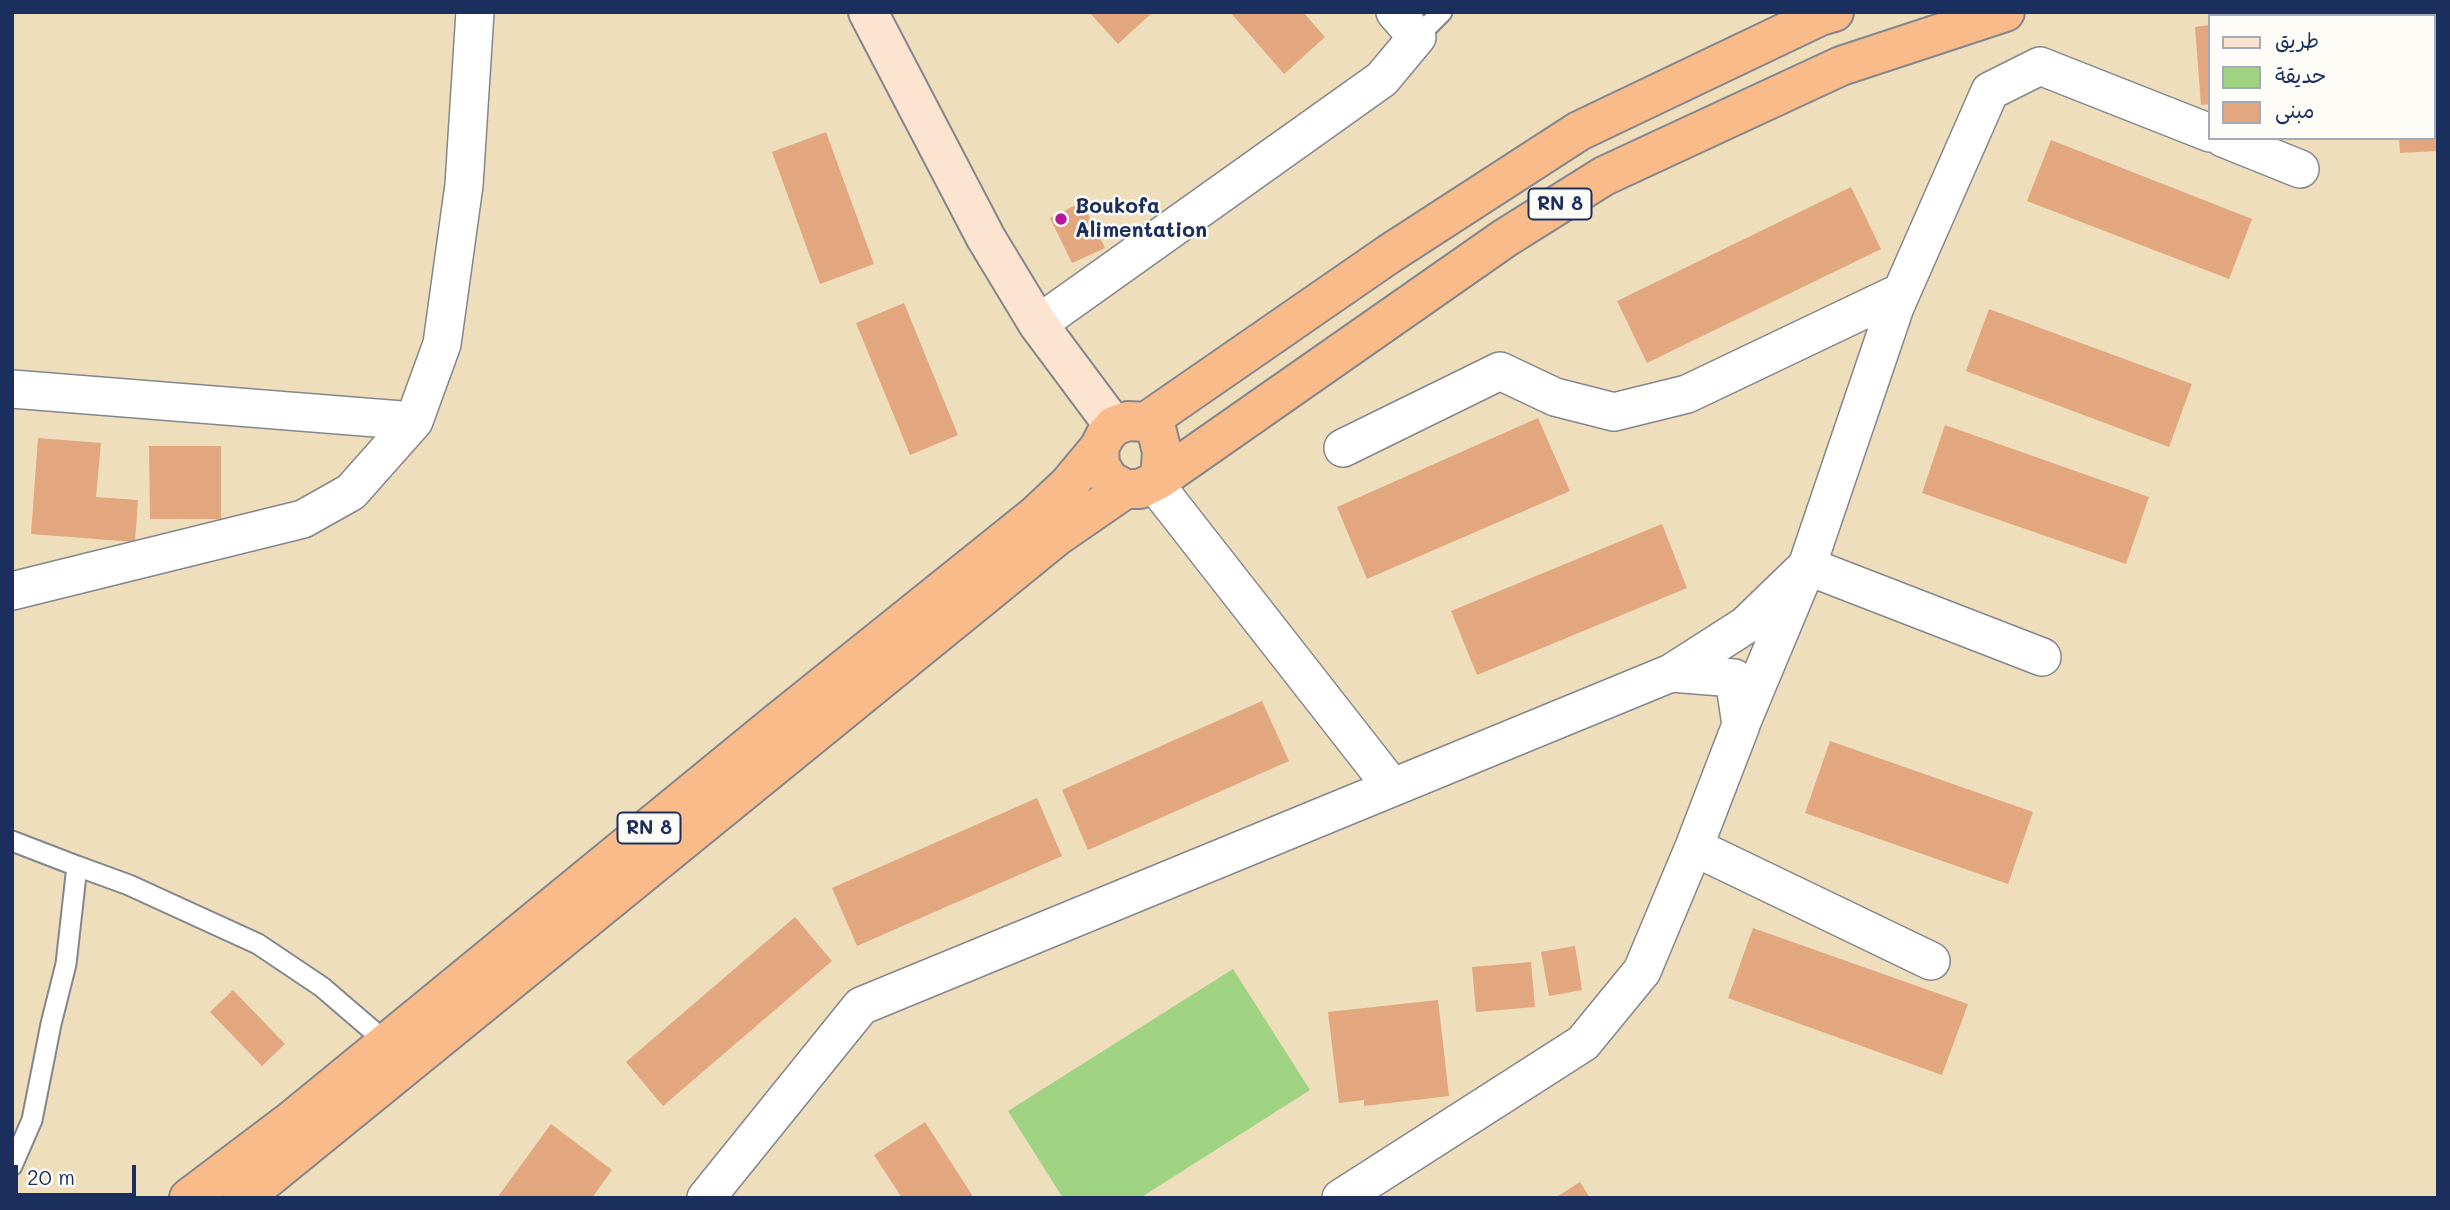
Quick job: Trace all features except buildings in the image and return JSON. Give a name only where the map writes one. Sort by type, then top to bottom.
[{"type":"highway","name":"RN 8","points":[[189,1198],[291,1121],[1037,515],[1120,432],[1579,131],[1834,12]]},
{"type":"highway","name":"RN 8","points":[[243,1198],[1057,536],[1146,483],[1505,238],[1604,176],[1841,66],[2004,12]]},
{"type":"highway","points":[[1156,428],[1162,452],[1146,483],[1109,480],[1100,466],[1120,432],[1156,428]]},
{"type":"main road","points":[[868,12],[986,238],[1038,324],[1120,432]]},
{"type":"street","points":[[12,591],[303,519],[351,492],[414,421],[442,344],[464,185],[475,12]]},
{"type":"street","points":[[1038,324],[1382,79],[1418,21]]},
{"type":"street","points":[[1341,1198],[1583,1043],[1642,971],[1807,566],[1901,292],[1990,91],[2040,65],[2208,132]]},
{"type":"street","points":[[2228,140],[2300,169]]},
{"type":"street","points":[[1343,448],[1500,371],[1555,397],[1614,412],[1687,394],[1901,292]]},
{"type":"street","points":[[12,389],[414,421]]},
{"type":"street","points":[[1146,483],[1392,787]]},
{"type":"street","points":[[1807,566],[2042,657]]},
{"type":"street","points":[[706,1198],[861,1006],[1671,673],[1746,625],[1807,566]]},
{"type":"street","points":[[1671,673],[1734,678],[1741,725]]},
{"type":"street","points":[[1694,847],[1931,961]]},
{"type":"lane","points":[[12,841],[130,884],[258,944],[322,987],[386,1042]]},
{"type":"lane","points":[[12,1166],[32,1120],[66,964],[77,866]]},
{"type":"green space","points":[[1233,969],[1310,1090],[1140,1198],[1063,1198],[1008,1111]]},
{"type":"place","name":"Boukofa Alimentation","points":[[1061,219]]}]
